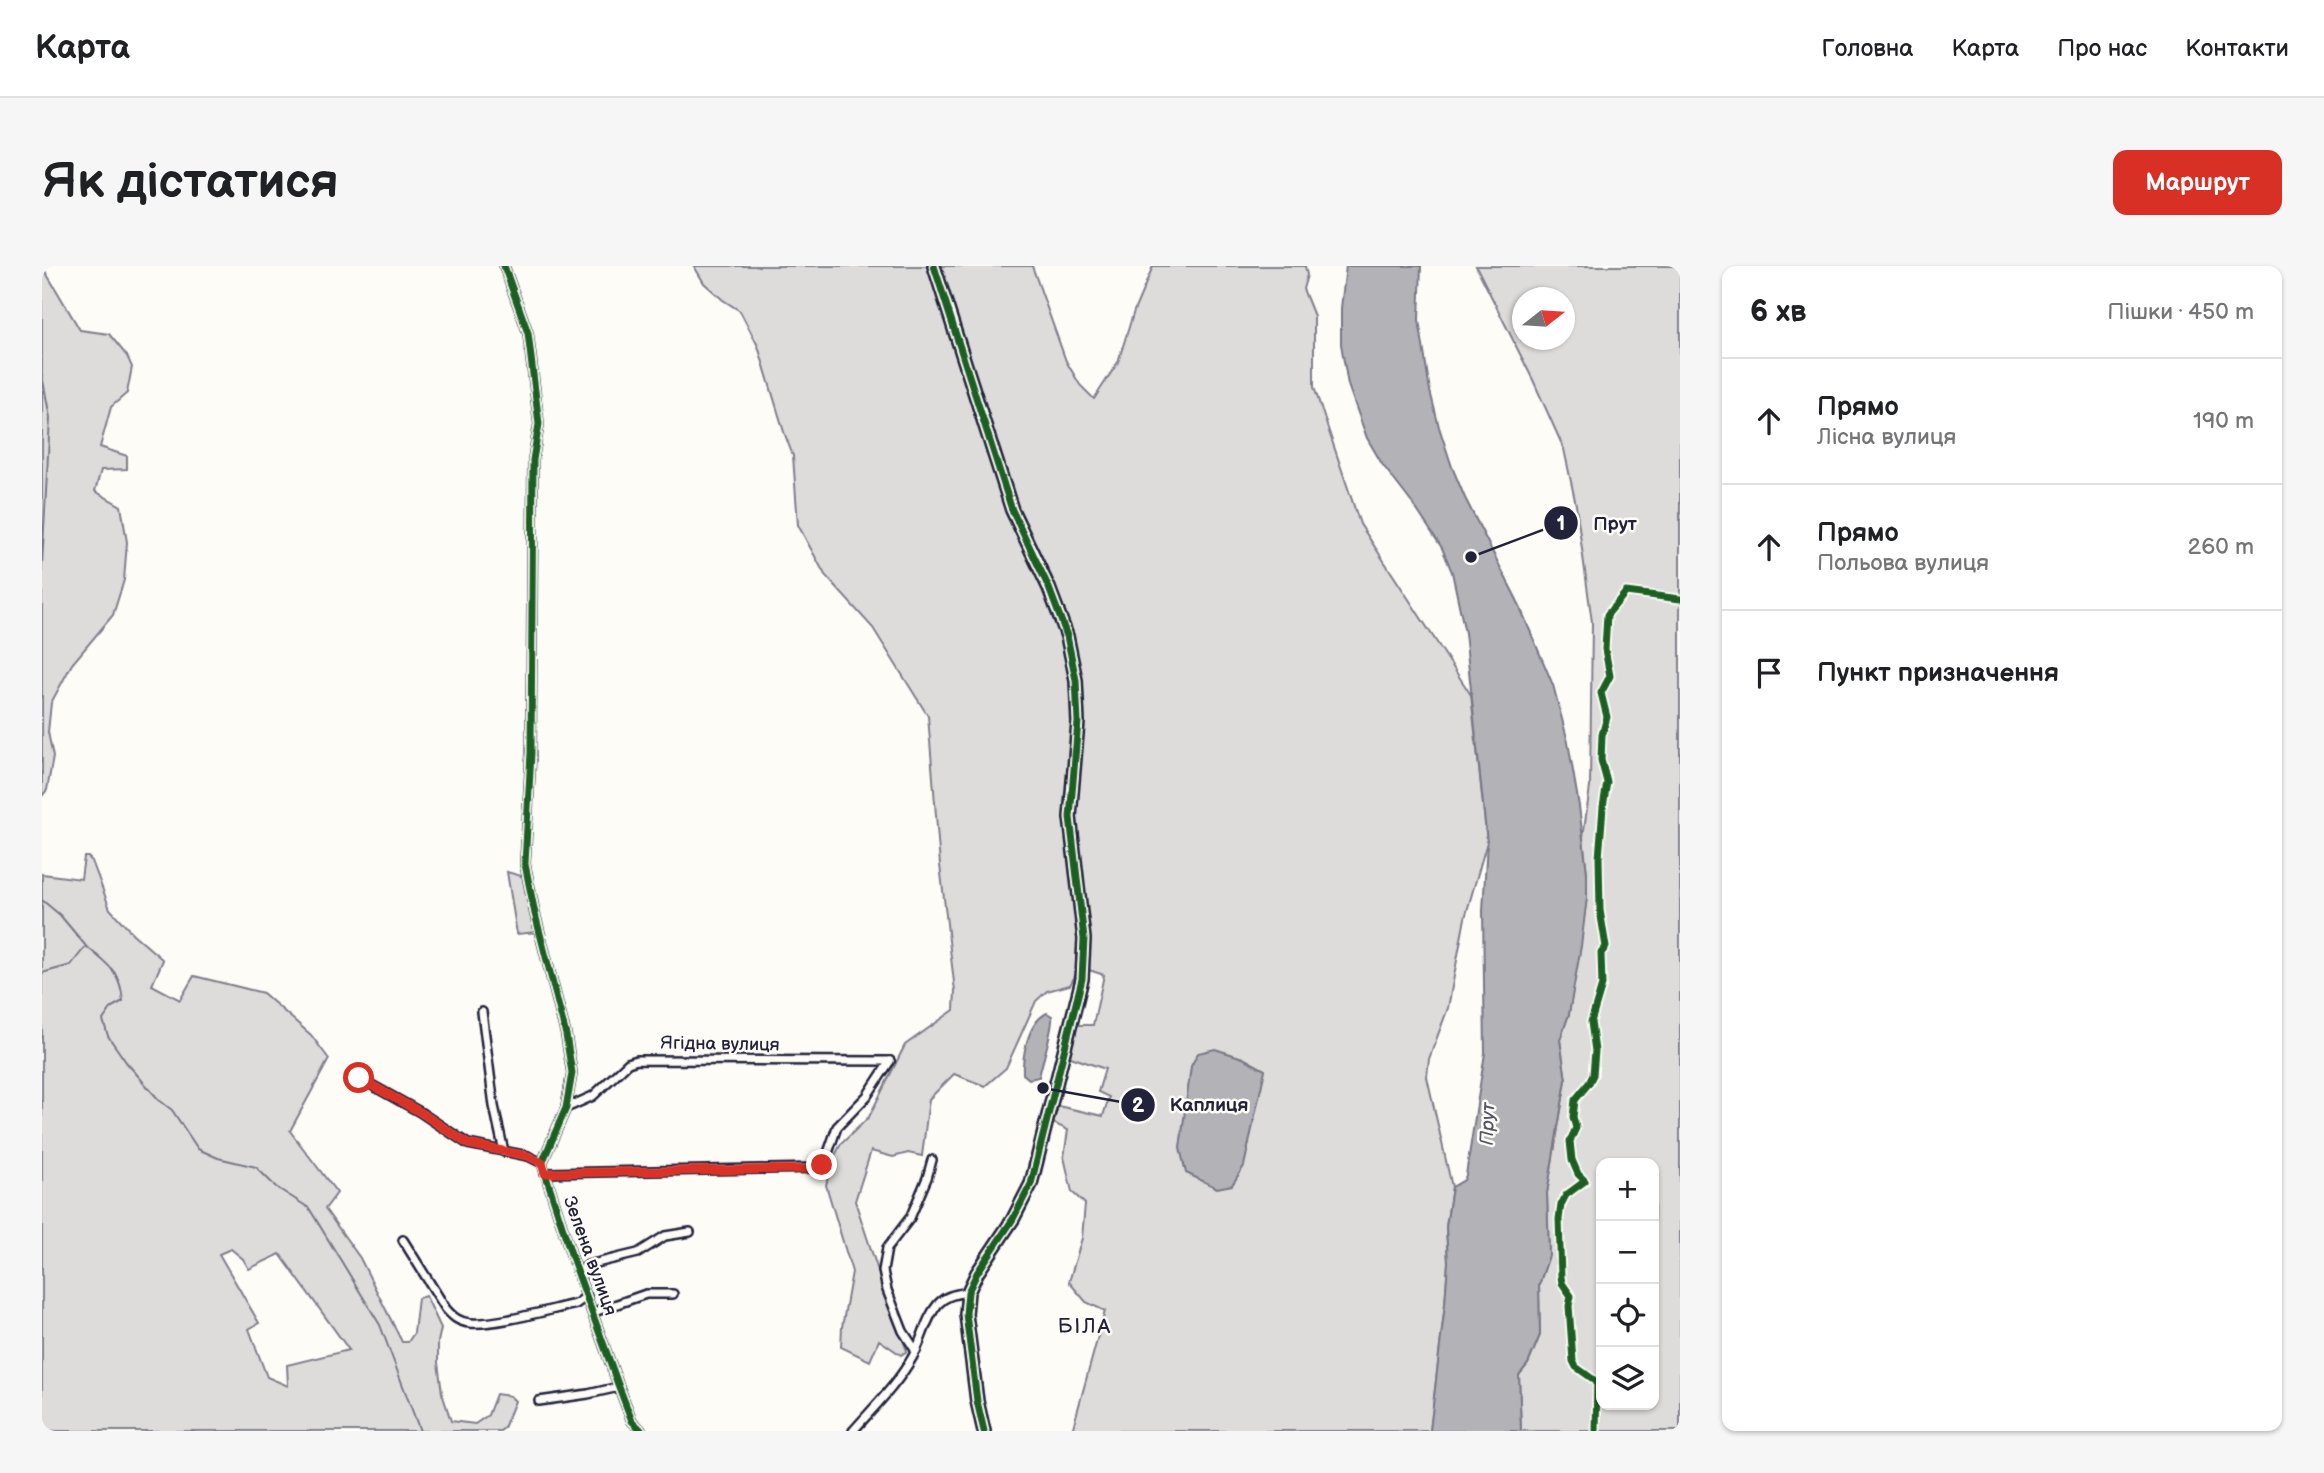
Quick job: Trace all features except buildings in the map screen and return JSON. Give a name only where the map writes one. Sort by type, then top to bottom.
[{"type":"main road","points":[[934,266],[1008,499],[1049,588],[1066,636],[1076,680],[1078,722],[1070,817],[1084,939],[1082,979],[1031,1184],[968,1292],[966,1314],[977,1401],[984,1431]]},
{"type":"street","points":[[359,1078],[420,1112],[468,1144],[528,1156],[542,1163],[566,1108],[572,1073],[566,1035],[525,864],[531,754],[533,460],[539,424],[528,333],[504,266]]},
{"type":"street","points":[[482,1012],[494,1106],[504,1152]]},
{"type":"street","name":"Ягідна вулиця","points":[[545,1173],[818,1168],[828,1153],[837,1127],[867,1097],[890,1061],[637,1060],[628,1063],[593,1096],[566,1108]]},
{"type":"street","points":[[916,1351],[903,1331],[887,1290],[883,1271],[887,1248],[910,1218],[932,1160]]},
{"type":"street","name":"Зелена вулиця","points":[[542,1163],[619,1387],[632,1421],[642,1431]]},
{"type":"street","points":[[581,1277],[582,1270],[587,1265],[638,1253],[665,1236],[690,1232]]},
{"type":"street","points":[[403,1240],[446,1309],[453,1318],[461,1321],[489,1321],[564,1307],[576,1304],[587,1296]]},
{"type":"street","points":[[853,1431],[891,1390],[916,1351],[938,1303],[947,1297],[968,1292]]},
{"type":"street","points":[[594,1312],[646,1294],[673,1294]]},
{"type":"street","points":[[539,1401],[619,1387]]},
{"type":"shaded area","points":[[42,266],[80,330],[109,334],[127,356],[132,367],[127,393],[111,407],[100,447],[127,456],[127,469],[101,470],[95,491],[121,506],[127,542],[124,580],[113,615],[72,664],[51,703],[48,732],[53,757],[47,790],[42,796]]},
{"type":"shaded area","points":[[694,266],[1032,266],[1066,361],[1080,385],[1094,399],[1118,362],[1134,311],[1153,266],[1305,266],[1307,275],[1303,289],[1314,316],[1314,387],[1360,524],[1471,695],[1487,842],[1465,918],[1448,1008],[1429,1059],[1427,1077],[1452,1187],[1446,1227],[1448,1262],[1445,1304],[1430,1431],[1072,1431],[1105,1311],[1086,1302],[1069,1282],[1082,1238],[1085,1204],[1072,1192],[1064,1157],[1068,1130],[1053,1123],[1058,1106],[1103,1116],[1109,1097],[1098,1092],[1105,1069],[1068,1056],[1076,1025],[1093,1025],[1104,975],[1080,967],[1070,985],[1047,991],[1036,1001],[1006,1068],[985,1086],[954,1074],[929,1099],[922,1156],[908,1153],[893,1157],[871,1151],[855,1201],[907,1351],[901,1355],[879,1340],[870,1361],[841,1347],[852,1272],[826,1185],[832,1161],[841,1144],[869,1117],[905,1045],[954,1010],[955,991],[940,865],[928,716],[873,628],[825,575],[798,525],[793,456],[758,346],[740,311],[704,283]],"holes":[[[1186,1111],[1244,1166],[1180,1148]]]},
{"type":"shaded area","points":[[1476,266],[1680,266],[1680,1431],[1521,1431],[1519,1375],[1528,1364],[1540,1335],[1539,1285],[1549,1255],[1547,1193],[1566,1080],[1560,1040],[1569,1014],[1587,897],[1583,837],[1590,787],[1592,622],[1576,505],[1564,449],[1518,350],[1575,350],[1575,287],[1512,287],[1512,338]]},
{"type":"shaded area","points":[[84,857],[88,857],[92,861],[110,909],[163,960],[152,985],[180,1000],[194,976],[263,993],[311,1035],[329,1059],[290,1131],[337,1193],[325,1209],[360,1258],[402,1342],[408,1342],[414,1333],[418,1298],[426,1296],[441,1328],[438,1363],[442,1393],[451,1421],[475,1424],[488,1415],[496,1394],[510,1396],[515,1401],[504,1428],[500,1431],[42,1431],[42,874],[81,879]],"holes":[[[231,1249],[243,1259],[249,1269],[280,1254],[349,1350],[287,1365],[288,1386],[267,1377],[249,1329],[259,1323],[219,1254]]]},
{"type":"shaded area","points":[[507,872],[525,877],[537,932],[517,934]]},
{"type":"water","points":[[1346,266],[1421,266],[1419,320],[1430,391],[1439,427],[1465,498],[1517,600],[1553,685],[1568,742],[1579,806],[1587,873],[1587,897],[1569,1014],[1560,1040],[1566,1080],[1547,1193],[1549,1255],[1539,1285],[1540,1335],[1528,1364],[1519,1375],[1521,1431],[1430,1431],[1445,1304],[1448,1262],[1446,1227],[1452,1187],[1464,1180],[1466,1175],[1485,1053],[1483,911],[1487,842],[1465,633],[1452,572],[1442,548],[1382,464],[1367,438],[1348,385],[1341,344],[1341,308]]},
{"type":"water","points":[[1047,1013],[1052,1016],[1052,1021],[1039,1077],[1029,1079],[1023,1074],[1028,1040],[1035,1024]]},
{"type":"water","points":[[1215,1049],[1243,1058],[1265,1070],[1244,1166],[1232,1185],[1217,1188],[1186,1173],[1180,1148],[1191,1066],[1198,1053]]},
{"type":"waterway","points":[[42,375],[50,418],[42,565]]},
{"type":"waterway","points":[[42,900],[60,915],[85,945]]},
{"type":"waterway","points":[[42,973],[71,965],[86,946],[112,969],[119,982],[123,1001],[112,1007],[103,1020],[108,1036],[126,1062],[159,1100],[172,1110],[198,1149],[218,1158],[256,1167],[276,1187],[309,1208],[380,1325],[420,1431]]},
{"type":"cycle path","points":[[504,266],[528,333],[539,424],[533,460],[531,753],[525,864],[566,1035],[572,1073],[566,1108],[542,1163],[572,1257],[619,1387],[632,1421],[642,1431]]},
{"type":"cycle path","points":[[934,266],[1012,510],[1049,588],[1067,636],[1076,680],[1078,722],[1070,817],[1084,939],[1082,979],[1031,1184],[968,1292],[966,1314],[977,1401],[984,1431]]},
{"type":"cycle path","points":[[1596,1431],[1597,1382],[1576,1367],[1573,1361],[1569,1306],[1571,1296],[1561,1277],[1559,1219],[1566,1195],[1585,1181],[1578,1174],[1572,1160],[1570,1141],[1576,1128],[1573,1117],[1575,1100],[1593,1075],[1595,1051],[1591,1022],[1602,985],[1601,953],[1606,947],[1600,910],[1599,858],[1607,782],[1601,760],[1602,735],[1607,717],[1601,693],[1610,676],[1605,649],[1607,615],[1626,592],[1680,599]]},
{"type":"place","name":"Прут","points":[[1471,557]]},
{"type":"place","name":"Каплиця","points":[[1043,1088]]},
{"type":"district","name":"БІЛА","points":[[1085,1326]]},
{"type":"route","points":[[359,1078],[420,1112],[468,1144],[528,1156],[542,1163],[545,1173],[812,1169],[822,1165]]}]
